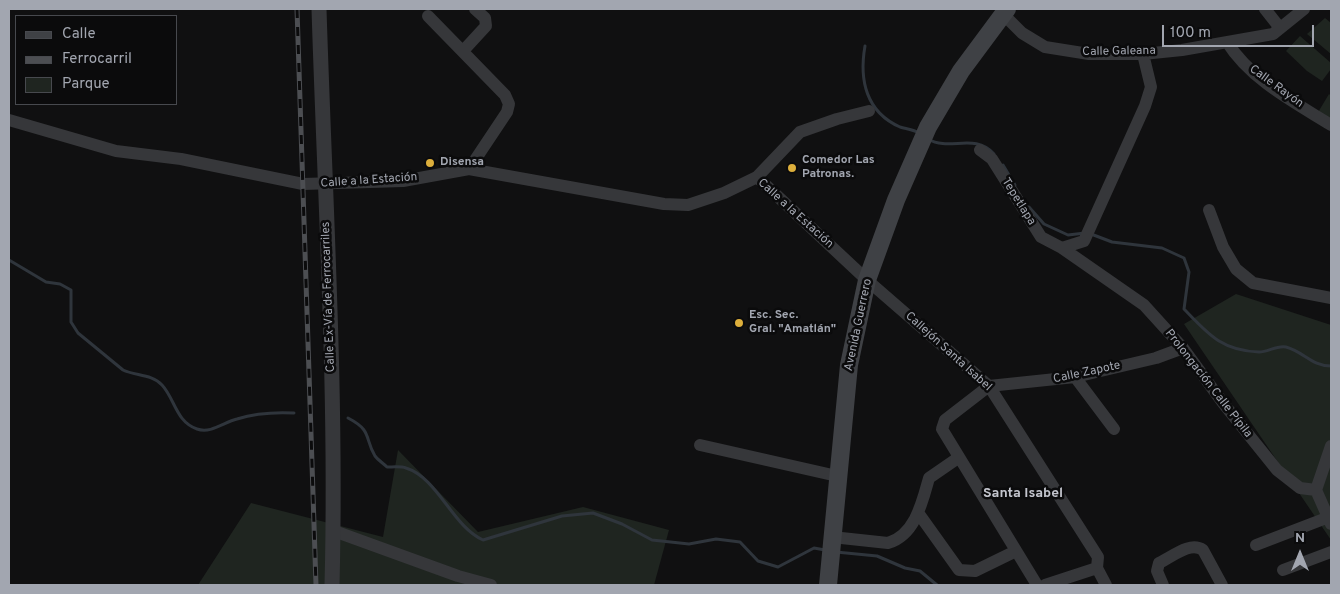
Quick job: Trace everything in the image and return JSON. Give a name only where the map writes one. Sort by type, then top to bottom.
[{"type":"main road","name":"Avenida Guerrero","points":[[828,585],[849,365],[867,280],[896,200],[924,134],[961,71],[1003,10]]},
{"type":"street","name":"Calle Ex-Vía de Ferrocarriles","points":[[319,9],[324,184],[330,284],[334,532],[332,585]]},
{"type":"street","points":[[463,51],[486,26],[485,18],[475,9]]},
{"type":"street","points":[[1264,9],[1280,28]]},
{"type":"street","name":"Calle Galeana","points":[[1003,10],[1022,33],[1045,47],[1089,54],[1143,54],[1182,50],[1273,34],[1304,9]]},
{"type":"street","points":[[428,16],[505,95],[508,104],[507,112],[469,169]]},
{"type":"street","name":"Calle Rayón","points":[[1226,42],[1246,66],[1279,92],[1331,125]]},
{"type":"street","points":[[1062,248],[1084,241],[1145,106],[1151,87],[1143,54]]},
{"type":"street","points":[[757,177],[800,132],[837,119],[869,111]]},
{"type":"street","name":"Calle a la Estación","points":[[9,120],[116,151],[181,159],[302,184],[403,181],[469,169],[664,204],[688,205],[724,193],[757,177],[867,280]]},
{"type":"street","name":"Tepetlapa","points":[[980,150],[992,159],[1041,237],[1062,248]]},
{"type":"street","points":[[1209,210],[1223,247],[1236,270],[1253,283],[1331,298]]},
{"type":"street","name":"Prolongación Calle Pípila","points":[[1062,248],[1144,305],[1183,348],[1222,403],[1277,470],[1300,488],[1316,490]]},
{"type":"street","name":"Callejón Santa Isabel","points":[[867,280],[989,386],[1098,557],[1096,568],[1106,585]]},
{"type":"street","name":"Calle Zapote","points":[[989,386],[1076,376],[1156,358],[1183,348]]},
{"type":"street","points":[[1076,376],[1114,429]]},
{"type":"street","points":[[989,386],[945,420],[942,429],[1037,585]]},
{"type":"street","points":[[700,445],[837,476]]},
{"type":"street","points":[[1256,545],[1330,521],[1316,490],[1331,446]]},
{"type":"street","points":[[832,540],[888,543],[896,541],[919,514],[929,478],[958,458]]},
{"type":"street","points":[[919,514],[959,570],[975,571],[1016,551]]},
{"type":"street","points":[[334,532],[458,576],[490,585]]},
{"type":"street","points":[[1163,585],[1157,571],[1159,563],[1190,547],[1198,546],[1203,550],[1222,585]]},
{"type":"street","points":[[1283,570],[1331,552]]},
{"type":"street","points":[[1045,585],[1096,568]]},
{"type":"green space","points":[[1325,18],[1331,23],[1331,54],[1307,34]]},
{"type":"green space","points":[[1300,36],[1331,63],[1331,69],[1322,81],[1307,71],[1286,51]]},
{"type":"green space","points":[[1329,94],[1331,96],[1331,123],[1317,114]]},
{"type":"green space","points":[[1236,294],[1331,325],[1331,540],[1184,324]]},
{"type":"green space","points":[[398,450],[478,532],[583,507],[669,530],[654,585],[198,585],[251,503],[383,537]]},
{"type":"waterway","points":[[865,46],[863,59],[864,83],[872,104],[888,121],[919,133]]},
{"type":"waterway","points":[[928,139],[945,144],[978,144],[994,154]]},
{"type":"waterway","points":[[1003,165],[1015,185]]},
{"type":"waterway","points":[[1029,207],[1044,224],[1068,235],[1085,233]]},
{"type":"waterway","points":[[1091,234],[1112,242],[1162,248],[1184,258],[1189,272],[1184,309],[1201,326],[1225,345],[1246,351],[1259,352],[1286,347],[1318,364],[1331,366]]},
{"type":"waterway","points":[[9,260],[46,282],[60,284],[71,290],[71,322],[78,333],[123,370],[158,381],[180,416],[190,426],[207,430],[251,415],[294,413]]},
{"type":"waterway","points":[[348,418],[365,431],[372,450],[379,460],[387,467],[404,467],[417,473],[436,491],[462,524],[483,540],[562,516],[593,513],[622,524],[652,540],[689,544],[716,539],[740,542],[758,561],[778,567],[814,548],[825,550]]},
{"type":"waterway","points":[[836,552],[877,556],[905,568],[920,571],[937,585]]},
{"type":"railway","points":[[297,9],[316,585]]},
{"type":"place","name":"Disensa","points":[[430,163]]},
{"type":"place","name":"Comedor Las Patronas.","points":[[792,168]]},
{"type":"place","name":"Esc. Sec. Gral. \"Amatlán\"","points":[[739,323]]},
{"type":"district","name":"Santa Isabel","points":[[1023,494]]}]
